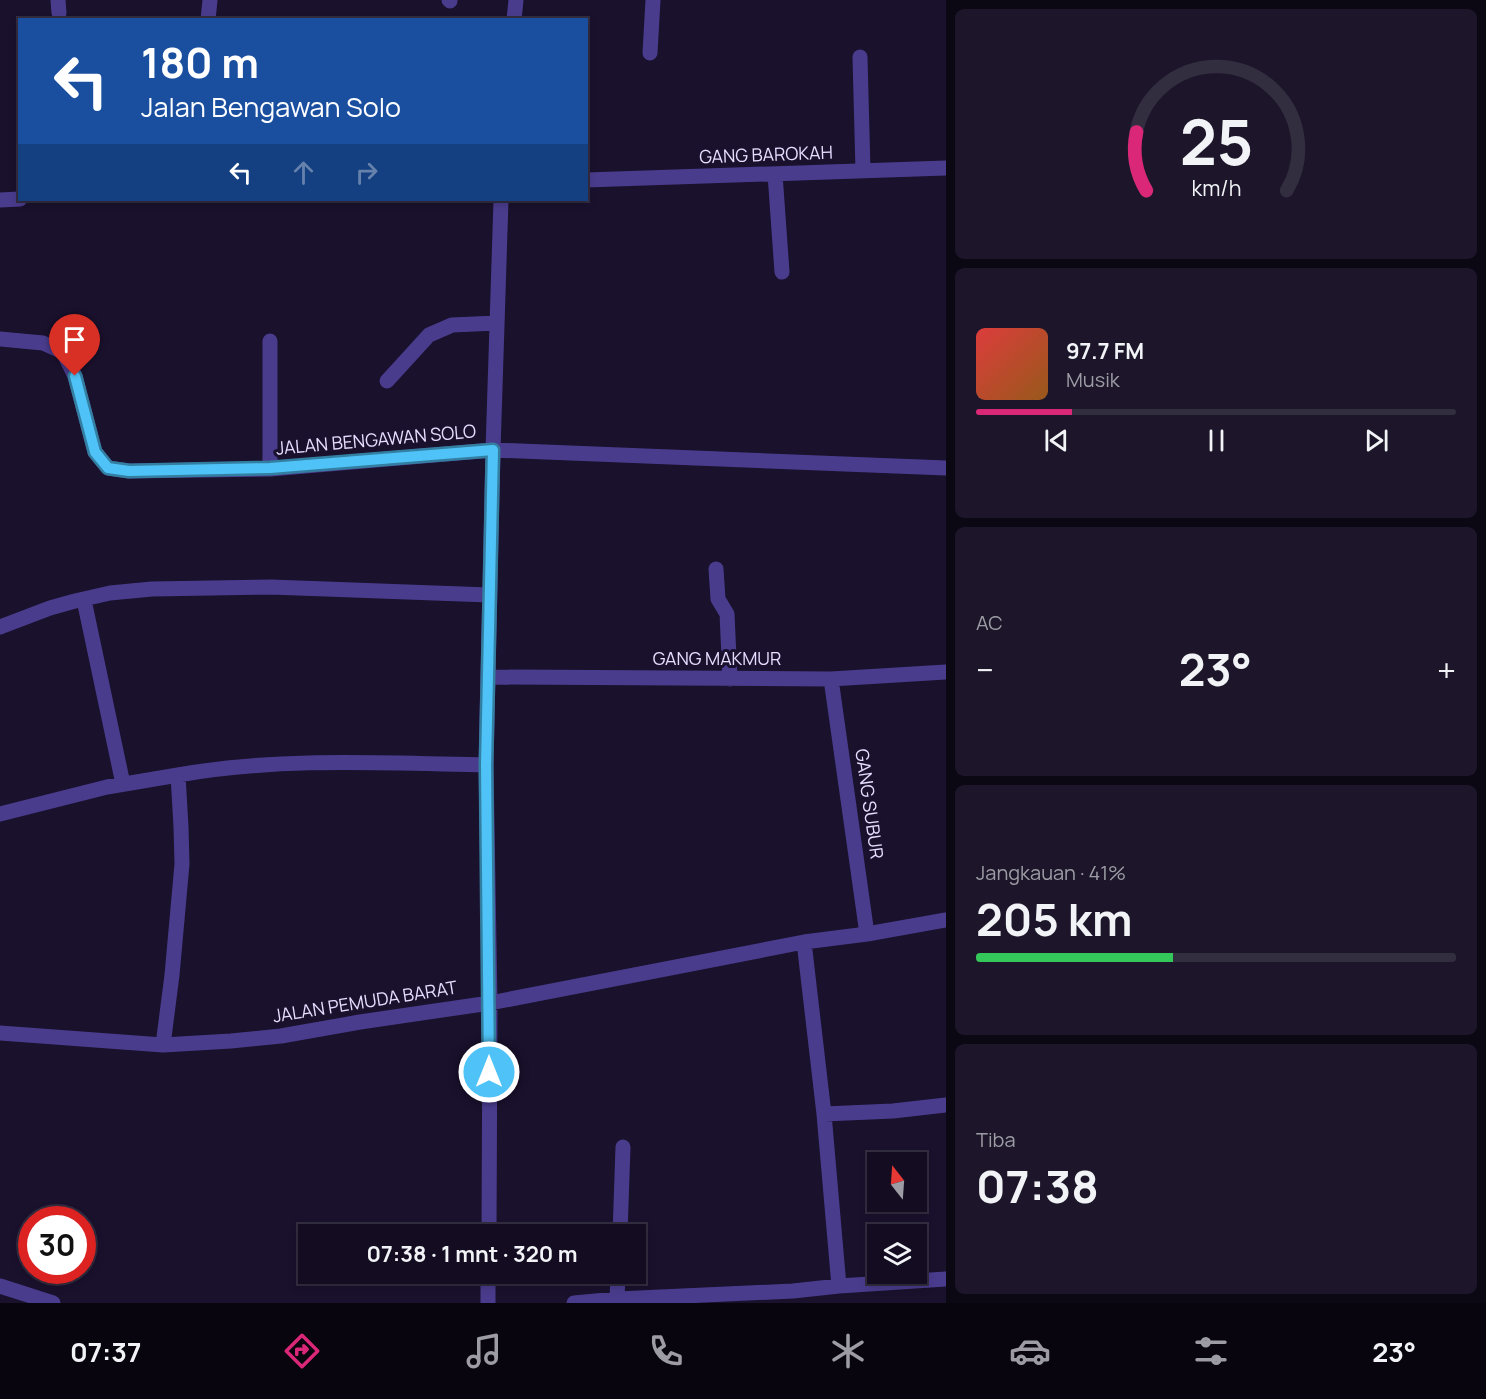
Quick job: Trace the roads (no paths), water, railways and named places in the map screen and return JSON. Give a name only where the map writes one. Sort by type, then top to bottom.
[{"type":"street","points":[[208,18],[210,0]]},
{"type":"street","points":[[514,18],[516,0]]},
{"type":"street","points":[[650,53],[653,0]]},
{"type":"street","points":[[860,57],[863,171]]},
{"type":"street","name":"GANG BAROKAH","points":[[588,180],[946,168]]},
{"type":"street","points":[[775,174],[782,272]]},
{"type":"street","points":[[0,200],[18,199]]},
{"type":"street","points":[[489,1224],[490,1003],[486,765],[501,201]]},
{"type":"street","points":[[387,381],[429,336],[452,325],[497,323]]},
{"type":"street","name":"JALAN BENGAWAN SOLO","points":[[0,339],[43,342],[63,352],[75,376],[95,452],[108,468],[129,471],[270,468],[493,450],[946,468]]},
{"type":"street","points":[[270,341],[270,468]]},
{"type":"street","points":[[716,569],[718,599],[727,614],[730,679]]},
{"type":"street","points":[[0,627],[50,608],[110,593],[152,589],[271,587],[489,595]]},
{"type":"street","points":[[84,600],[123,784]]},
{"type":"street","name":"GANG MAKMUR","points":[[488,677],[831,679],[946,672]]},
{"type":"street","name":"GANG SUBUR","points":[[831,679],[867,934]]},
{"type":"street","points":[[0,814],[107,787],[227,767],[358,762],[486,765]]},
{"type":"street","points":[[163,1045],[182,864],[178,775]]},
{"type":"street","name":"JALAN PEMUDA BARAT","points":[[0,1033],[163,1045],[281,1036],[490,1003],[804,942],[946,920]]},
{"type":"street","points":[[804,942],[824,1114],[839,1286]]},
{"type":"street","points":[[824,1114],[893,1111],[946,1105]]},
{"type":"street","points":[[620,1224],[624,1147]]},
{"type":"street","points":[[574,1303],[617,1299],[794,1297],[839,1286],[946,1278]]},
{"type":"street","points":[[488,1284],[488,1303]]},
{"type":"street","points":[[617,1299],[618,1284]]},
{"type":"street","points":[[0,1286],[53,1303]]}]
